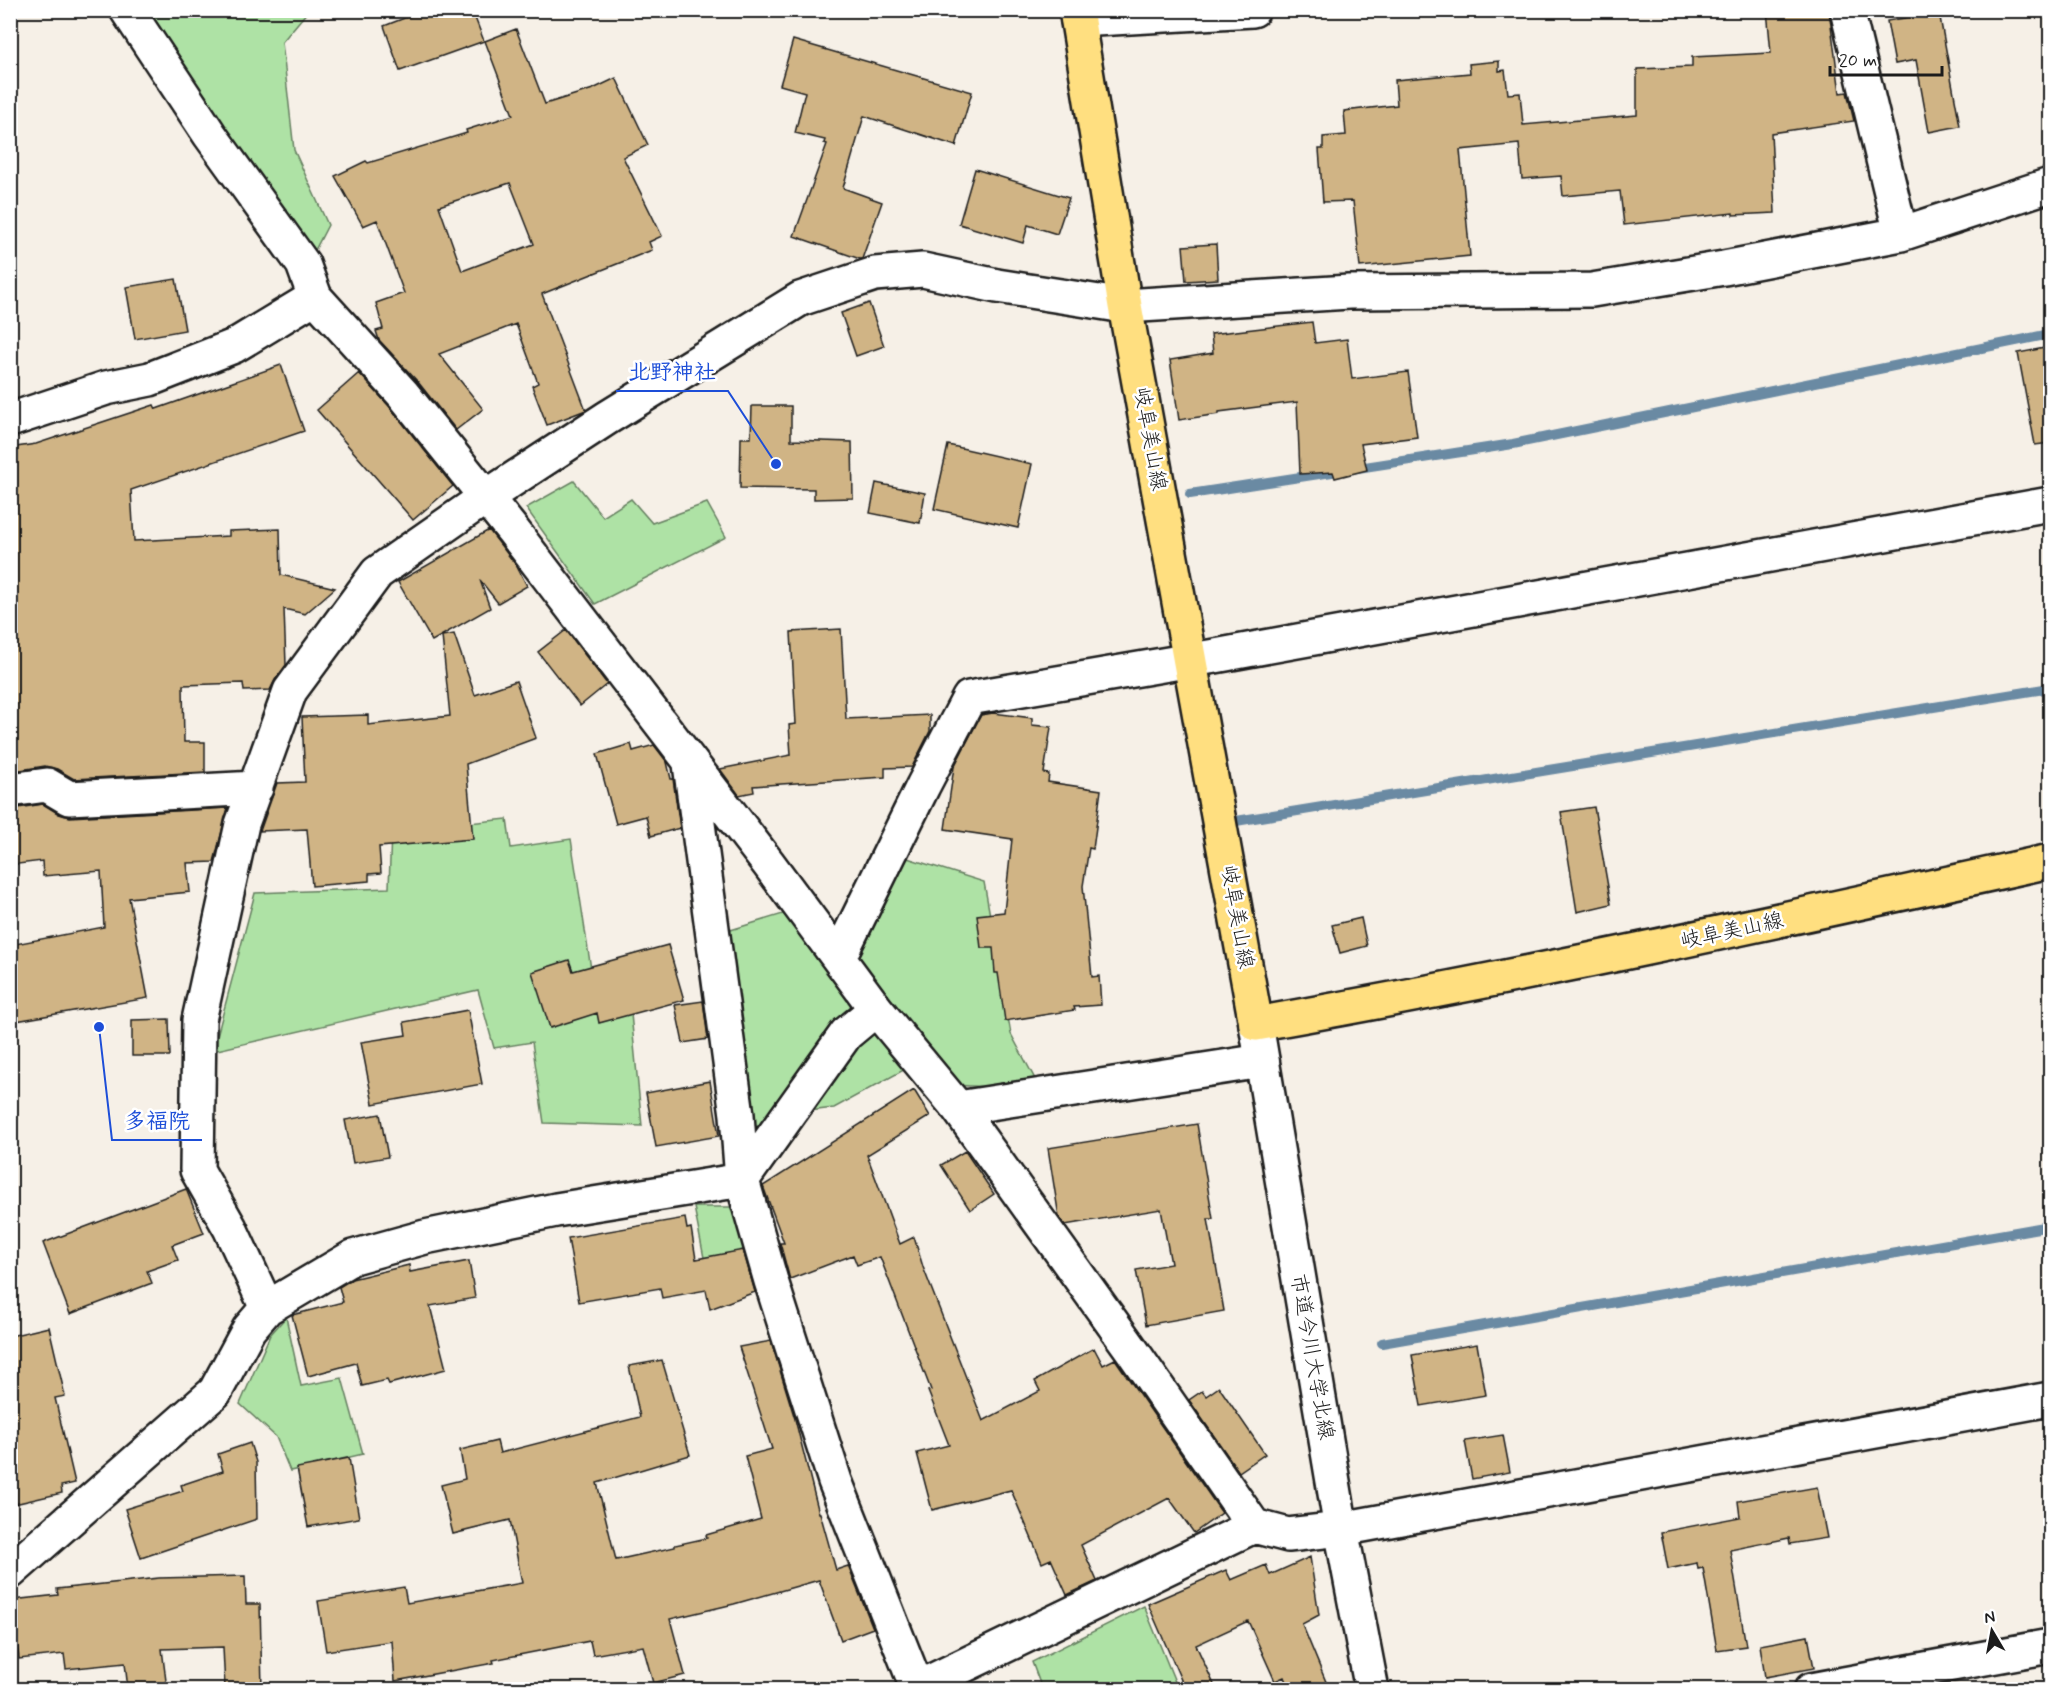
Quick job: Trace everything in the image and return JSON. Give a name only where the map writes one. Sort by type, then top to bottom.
[{"type":"main road","name":"岐阜美山線","points":[[1077,15],[1125,306],[1256,1024],[1614,956],[2050,861]]},
{"type":"street","points":[[127,10],[210,135],[303,264],[315,297],[403,394],[486,497],[601,643],[876,1009],[958,1108],[1131,1349],[1254,1526],[1288,1536],[1341,1529],[2050,1399]]},
{"type":"street","points":[[1077,15],[1253,10]]},
{"type":"street","points":[[1847,10],[1901,234]]},
{"type":"street","points":[[267,1308],[230,1228],[197,1170],[199,1020],[242,824],[290,691],[377,573],[486,497],[607,418],[800,299],[875,274],[923,270],[997,286],[1125,306],[1349,292],[1592,290],[1735,266],[1901,234],[2050,185]]},
{"type":"street","points":[[10,420],[106,388],[150,379],[234,346],[315,297]]},
{"type":"street","points":[[839,957],[969,698],[1190,661],[2050,504]]},
{"type":"street","points":[[690,762],[737,1115],[742,1180],[771,1281],[835,1480],[916,1689],[1254,1526]]},
{"type":"street","points":[[10,790],[47,785],[69,798],[256,788]]},
{"type":"street","points":[[10,1572],[215,1392],[249,1329],[267,1308],[353,1257],[405,1242],[556,1210],[742,1180],[846,1034],[876,1009]]},
{"type":"street","name":"市道今川大学北線","points":[[1256,1024],[1341,1529],[1372,1689]]},
{"type":"street","points":[[958,1108],[1262,1061]]},
{"type":"street","points":[[1811,1689],[2050,1646]]},
{"type":"green space","points":[[138,11],[308,11],[282,42],[294,150],[328,225],[314,252]]},
{"type":"green space","points":[[574,481],[603,517],[631,499],[652,523],[707,503],[726,537],[595,604],[526,508]]},
{"type":"green space","points":[[507,819],[511,848],[571,839],[597,1008],[631,1014],[642,1126],[544,1123],[532,1042],[494,1048],[478,990],[213,1051],[255,893],[389,888],[391,831]]},
{"type":"green space","points":[[901,856],[984,882],[1011,1034],[1036,1081],[993,1087],[950,1085],[860,967],[855,948]]},
{"type":"green space","points":[[786,913],[849,984],[851,1014],[752,1149],[724,932]]},
{"type":"green space","points":[[886,1032],[911,1066],[834,1108],[809,1111],[859,1036]]},
{"type":"green space","points":[[694,1207],[734,1207],[748,1250],[704,1258]]},
{"type":"green space","points":[[286,1317],[301,1386],[342,1378],[363,1454],[290,1471],[276,1437],[240,1404],[270,1335]]},
{"type":"green space","points":[[1144,1606],[1178,1689],[1042,1689],[1032,1662]]},
{"type":"building","points":[[425,10],[472,10],[484,41],[400,71],[384,26]]},
{"type":"building","points":[[1767,10],[1829,10],[1840,93],[1847,92],[1854,121],[1771,133],[1775,213],[1733,215],[1733,213],[1624,225],[1620,191],[1563,196],[1561,176],[1522,179],[1519,144],[1460,150],[1470,256],[1360,267],[1353,201],[1323,202],[1319,149],[1323,149],[1323,137],[1346,135],[1344,111],[1397,105],[1395,80],[1470,73],[1469,64],[1499,61],[1499,71],[1505,70],[1508,94],[1520,93],[1523,125],[1637,115],[1637,69],[1692,67],[1692,57],[1771,53]]},
{"type":"building","points":[[1939,12],[1960,126],[1929,132],[1916,60],[1895,64],[1887,21]]},
{"type":"building","points":[[516,29],[545,104],[593,89],[616,78],[648,145],[623,157],[662,236],[649,242],[652,250],[542,294],[586,410],[547,425],[532,386],[538,383],[516,324],[439,354],[483,409],[456,430],[418,382],[379,340],[376,331],[383,329],[376,303],[404,293],[377,220],[363,226],[335,176],[366,161],[368,163],[467,133],[466,130],[513,115],[485,41]],"holes":[[[510,183],[534,244],[462,271],[439,206]]]},
{"type":"building","points":[[793,40],[972,92],[956,146],[864,116],[843,188],[882,202],[862,259],[794,236],[827,144],[824,143],[825,140],[795,133],[805,92],[780,85]]},
{"type":"building","points":[[975,169],[1069,198],[1057,234],[1028,225],[1023,243],[959,224]]},
{"type":"building","points":[[1216,244],[1218,279],[1186,281],[1183,246]]},
{"type":"building","points":[[176,279],[185,330],[135,339],[126,287]]},
{"type":"building","points":[[869,303],[884,346],[856,356],[841,313]]},
{"type":"building","points":[[1312,322],[1315,343],[1347,339],[1352,379],[1408,372],[1417,437],[1361,444],[1367,470],[1335,478],[1333,472],[1300,474],[1297,402],[1219,412],[1219,414],[1179,420],[1170,360],[1213,353],[1211,334]]},
{"type":"building","points":[[2050,347],[2050,443],[2035,445],[2018,353]]},
{"type":"building","points":[[281,365],[304,431],[131,490],[134,541],[229,536],[229,531],[280,529],[281,575],[335,588],[305,614],[284,609],[286,665],[270,690],[244,691],[243,683],[183,685],[184,742],[205,742],[205,772],[74,779],[57,769],[45,766],[14,771],[10,744],[10,448],[36,444],[154,405],[156,409]]},
{"type":"building","points":[[359,373],[389,406],[453,486],[413,520],[317,410]]},
{"type":"building","points":[[752,406],[791,406],[791,440],[852,442],[853,498],[814,499],[814,489],[740,488],[741,438],[751,438]]},
{"type":"building","points":[[948,445],[1032,464],[1018,528],[934,509]]},
{"type":"building","points":[[876,483],[925,493],[920,523],[870,513]]},
{"type":"building","points":[[489,530],[516,565],[527,586],[498,603],[480,580],[490,608],[432,641],[398,582]]},
{"type":"building","points":[[841,629],[846,719],[930,715],[930,731],[912,767],[885,768],[885,777],[753,786],[754,792],[739,795],[720,769],[791,755],[789,725],[796,724],[791,632]]},
{"type":"building","points":[[566,630],[607,684],[580,706],[538,652]]},
{"type":"building","points":[[454,634],[475,695],[516,681],[536,738],[466,764],[473,839],[379,847],[381,873],[369,874],[369,881],[312,886],[307,829],[260,831],[277,783],[305,782],[302,717],[368,715],[368,725],[450,716],[442,636]]},
{"type":"building","points":[[993,713],[1032,718],[1032,725],[1051,727],[1044,773],[1049,774],[1048,782],[1101,790],[1093,849],[1089,848],[1083,886],[1092,977],[1099,976],[1101,1005],[1074,1007],[1075,1010],[1005,1021],[998,973],[995,973],[993,948],[981,948],[977,915],[1004,912],[1012,839],[945,829],[954,767],[981,715]]},
{"type":"building","points":[[631,744],[633,751],[654,745],[667,762],[671,779],[673,779],[680,828],[651,836],[646,816],[616,824],[597,754]]},
{"type":"building","points":[[43,804],[59,814],[70,817],[228,808],[214,862],[187,863],[190,892],[129,898],[148,998],[10,1022],[10,945],[104,927],[101,871],[43,876],[42,861],[10,865],[10,811]]},
{"type":"building","points":[[1594,807],[1611,904],[1577,912],[1561,812]]},
{"type":"building","points":[[1361,918],[1367,946],[1340,953],[1332,925]]},
{"type":"building","points":[[668,945],[684,1000],[599,1023],[597,1013],[550,1028],[532,972],[569,960],[573,971]]},
{"type":"building","points":[[703,1001],[708,1039],[683,1043],[675,1005]]},
{"type":"building","points":[[468,1010],[482,1084],[373,1104],[361,1042],[406,1035],[404,1022]]},
{"type":"building","points":[[169,1019],[170,1056],[132,1056],[132,1020]]},
{"type":"building","points":[[710,1081],[719,1136],[656,1147],[646,1093]]},
{"type":"building","points":[[914,1090],[930,1116],[867,1155],[900,1244],[914,1237],[923,1267],[983,1421],[1040,1391],[1035,1381],[1094,1348],[1103,1365],[1115,1359],[1222,1513],[1194,1533],[1169,1498],[1081,1545],[1097,1581],[1067,1595],[1051,1559],[1042,1563],[1011,1490],[932,1510],[917,1453],[949,1445],[928,1391],[931,1390],[880,1257],[857,1265],[853,1255],[790,1279],[789,1276],[780,1243],[784,1243],[763,1186]]},
{"type":"building","points":[[380,1114],[388,1157],[353,1163],[345,1120]]},
{"type":"building","points":[[1197,1124],[1213,1219],[1208,1219],[1224,1311],[1146,1325],[1136,1270],[1171,1264],[1161,1209],[1065,1225],[1059,1217],[1048,1148]]},
{"type":"building","points":[[965,1151],[994,1194],[970,1210],[941,1165]]},
{"type":"building","points":[[186,1189],[204,1233],[172,1245],[178,1260],[147,1271],[152,1283],[70,1314],[43,1243]]},
{"type":"building","points":[[685,1218],[687,1229],[691,1228],[696,1259],[743,1250],[755,1292],[710,1309],[706,1290],[662,1298],[660,1288],[579,1302],[568,1238]]},
{"type":"building","points":[[469,1261],[475,1298],[430,1306],[446,1369],[389,1384],[387,1380],[362,1386],[356,1363],[308,1376],[292,1315],[343,1302],[339,1287],[352,1279],[409,1265],[410,1272]]},
{"type":"building","points":[[49,1327],[65,1396],[55,1398],[75,1483],[61,1486],[62,1493],[10,1505],[10,1336]]},
{"type":"building","points":[[771,1341],[836,1570],[848,1566],[873,1628],[841,1640],[819,1580],[670,1619],[685,1675],[653,1683],[643,1646],[593,1655],[590,1641],[493,1660],[494,1663],[395,1681],[392,1641],[326,1651],[318,1601],[404,1587],[407,1603],[522,1583],[510,1520],[453,1534],[441,1485],[465,1479],[460,1450],[497,1441],[500,1453],[640,1417],[629,1366],[662,1360],[690,1455],[597,1483],[616,1560],[707,1538],[706,1535],[761,1519],[745,1456],[772,1449],[739,1347]]},
{"type":"building","points":[[1477,1344],[1486,1395],[1421,1406],[1412,1355]]},
{"type":"building","points":[[1219,1387],[1265,1454],[1239,1472],[1189,1400],[1202,1391],[1206,1396]]},
{"type":"building","points":[[1503,1435],[1510,1472],[1472,1479],[1465,1441]]},
{"type":"building","points":[[250,1443],[256,1462],[257,1519],[141,1558],[125,1509],[183,1491],[181,1485],[223,1471],[218,1454]]},
{"type":"building","points":[[349,1458],[359,1518],[308,1527],[297,1468]]},
{"type":"building","points":[[1817,1487],[1827,1538],[1790,1544],[1789,1538],[1730,1550],[1746,1646],[1717,1650],[1703,1568],[1698,1569],[1697,1563],[1668,1569],[1661,1532],[1740,1517],[1738,1501]]},
{"type":"building","points":[[1310,1557],[1319,1615],[1302,1624],[1329,1689],[1289,1689],[1284,1677],[1275,1681],[1248,1621],[1196,1645],[1216,1689],[1185,1689],[1148,1604],[1226,1570],[1231,1580],[1266,1565],[1270,1575]]},
{"type":"building","points":[[245,1576],[246,1604],[260,1604],[262,1689],[225,1689],[223,1647],[162,1649],[167,1689],[128,1689],[125,1663],[66,1669],[64,1654],[19,1659],[12,1600],[58,1595],[57,1589],[159,1578]]},
{"type":"building","points":[[1808,1636],[1814,1668],[1765,1677],[1760,1645]]},
{"type":"waterway","points":[[1190,494],[1513,444],[2050,334]]},
{"type":"waterway","points":[[1224,823],[2050,688]]},
{"type":"waterway","points":[[1382,1343],[2050,1226]]},
{"type":"place","name":"北野神社","points":[[776,464]]},
{"type":"place","name":"多福院","points":[[99,1027]]}]
